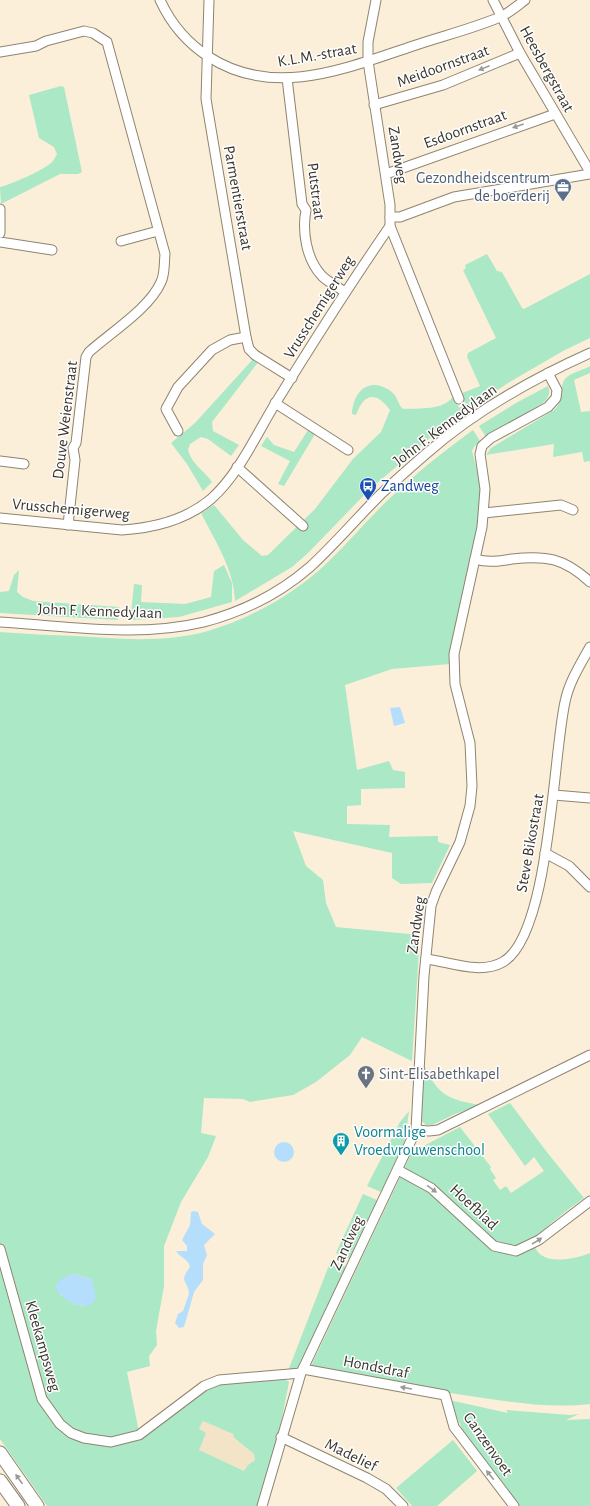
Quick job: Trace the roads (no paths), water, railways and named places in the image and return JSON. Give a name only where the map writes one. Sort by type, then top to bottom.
[{"type":"highway","points":[[0,1453],[37,1506]]},
{"type":"highway","points":[[0,1481],[18,1506]]},
{"type":"street","name":"K.L.M.-straat","points":[[160,0],[177,28],[194,46],[228,68],[241,73],[264,78],[287,78],[322,73],[368,61],[501,17],[525,0]]},
{"type":"street","name":"Parmentierstraat","points":[[209,0],[206,55],[206,98],[246,337],[250,349],[255,355],[292,378]]},
{"type":"street","name":"Zandweg","points":[[376,0],[368,42],[368,61],[386,174],[390,221],[459,399]]},
{"type":"street","name":"Heesbergstraat","points":[[493,0],[520,53],[590,173]]},
{"type":"street","name":"Douve Weienstraat","points":[[0,52],[36,46],[46,41],[84,31],[93,33],[107,42],[158,231],[166,254],[160,283],[154,293],[135,313],[92,349],[86,357],[76,443],[74,448],[75,460],[68,525]]},
{"type":"street","name":"Meidoornstraat","points":[[374,105],[443,85],[520,53]]},
{"type":"street","name":"Putstraat","points":[[287,78],[302,204],[306,210],[304,219],[307,244],[311,261],[322,276],[345,292]]},
{"type":"street","name":"Esdoornstraat","points":[[386,174],[555,114]]},
{"type":"street","points":[[390,221],[454,197],[590,173]]},
{"type":"street","points":[[0,209],[0,233]]},
{"type":"street","name":"Vrusschemigerweg","points":[[0,518],[122,530],[141,529],[170,522],[197,510],[212,498],[237,467],[390,221]]},
{"type":"street","points":[[120,241],[158,231]]},
{"type":"street","points":[[0,242],[52,250]]},
{"type":"street","points":[[178,430],[166,409],[178,387],[212,350],[230,340],[246,337]]},
{"type":"street","name":"John F. Kennedylaan","points":[[0,622],[153,630],[206,621],[244,608],[284,586],[309,568],[382,494],[429,451],[503,398],[548,373],[590,353]]},
{"type":"street","name":"Zandweg","points":[[262,1506],[281,1437],[302,1371],[416,1130],[419,1051],[426,960],[433,899],[460,842],[470,806],[472,781],[470,743],[455,684],[454,654],[484,513],[485,488],[480,454],[482,446],[491,438],[548,407],[554,402],[558,390],[548,373]]},
{"type":"street","points":[[275,404],[348,450]]},
{"type":"street","points":[[0,461],[24,464]]},
{"type":"street","points":[[237,467],[303,526]]},
{"type":"street","points":[[484,513],[561,505],[573,510]]},
{"type":"street","points":[[475,559],[492,562],[535,556],[551,558],[570,567],[590,582]]},
{"type":"street","name":"Steve Bikostraat","points":[[426,960],[481,968],[494,966],[511,957],[517,951],[525,935],[537,894],[545,853],[554,795],[565,702],[574,674],[590,647]]},
{"type":"street","points":[[554,795],[590,798]]},
{"type":"street","points":[[545,853],[569,866],[590,887]]},
{"type":"street","points":[[416,1130],[438,1130],[590,1054]]},
{"type":"street","name":"Hoefblad","points":[[398,1170],[431,1188],[494,1246],[516,1251],[539,1240],[590,1200]]},
{"type":"street","name":"Kleekampsweg","points":[[0,1249],[42,1399],[60,1424],[71,1433],[84,1438],[111,1442],[139,1435],[204,1386],[219,1380],[302,1371]]},
{"type":"street","name":"Hondsdraf","points":[[302,1371],[445,1395]]},
{"type":"street","name":"Ganzenvoet","points":[[445,1395],[454,1427],[514,1506]]},
{"type":"street","name":"Madelief","points":[[281,1437],[367,1478],[386,1489],[403,1506]]},
{"type":"water","points":[[400,707],[405,723],[394,726],[390,708]]},
{"type":"water","points":[[284,1142],[291,1145],[294,1152],[291,1159],[284,1162],[277,1159],[274,1152],[277,1145]]},
{"type":"water","points":[[191,1212],[198,1212],[202,1224],[215,1234],[204,1245],[207,1255],[203,1264],[203,1280],[194,1292],[184,1327],[179,1328],[175,1323],[178,1314],[183,1311],[189,1294],[184,1279],[186,1272],[190,1267],[188,1262],[176,1251],[187,1251],[187,1246],[182,1240],[190,1225]]},
{"type":"water","points":[[72,1274],[92,1279],[96,1298],[91,1305],[83,1306],[75,1304],[57,1291],[57,1283],[63,1278]]},
{"type":"place","name":"Gezondheidscentrum de boerderij","points":[[563,202]]},
{"type":"place","name":"Zandweg","points":[[368,501]]},
{"type":"place","name":"Sint-Elisabethkapel","points":[[366,1089]]},
{"type":"place","name":"Voormalige Vroedvrouwenschool","points":[[341,1156]]}]
